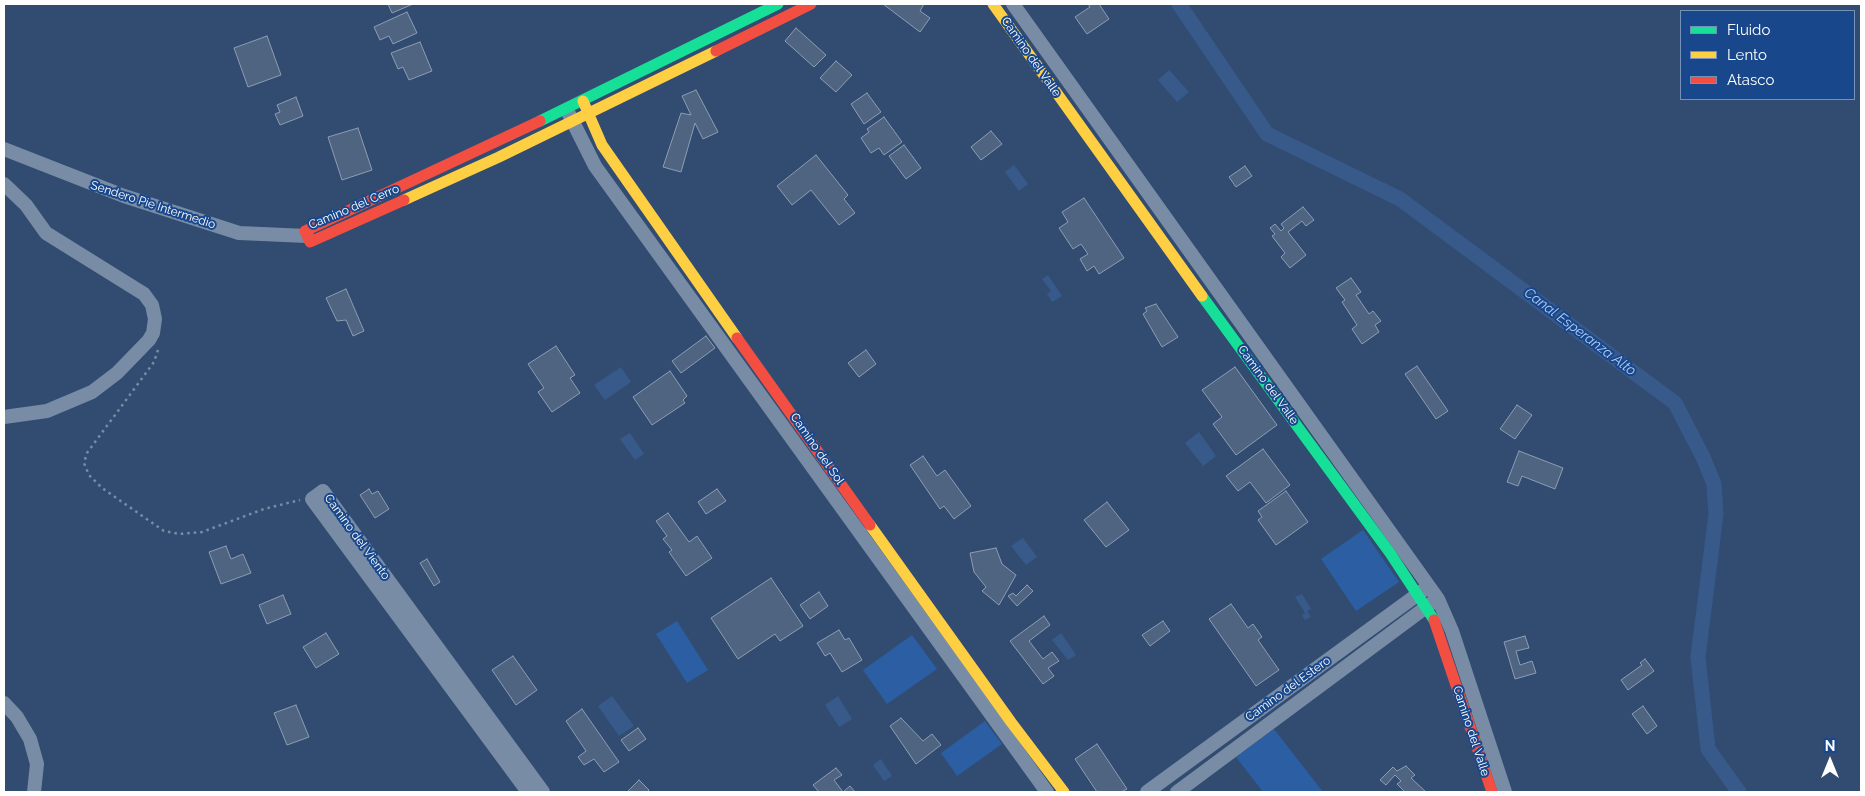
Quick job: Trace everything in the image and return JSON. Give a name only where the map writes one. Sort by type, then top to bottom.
[{"type":"street","name":"Camino del Cerro","points":[[778,4],[517,132],[305,231],[310,242],[574,127],[588,114],[811,4]]},
{"type":"street","name":"Camino del Valle","points":[[994,4],[1130,197],[1390,552],[1418,594],[1432,603],[1452,631],[1505,792]]},
{"type":"street","name":"Camino del Valle","points":[[1013,4],[1429,586],[1433,616],[1492,792]]},
{"type":"street","name":"Camino del Sol","points":[[582,99],[602,145],[658,228],[1011,722],[1064,792]]},
{"type":"street","name":"Camino del Sol","points":[[565,107],[595,166],[1047,792]]},
{"type":"street","name":"Sendero Pie Intermedio","points":[[4,150],[124,196],[239,233],[307,236]]},
{"type":"street","points":[[4,184],[26,205],[46,233],[144,294],[152,305],[156,319],[149,340],[117,374],[92,392],[47,411],[4,417]]},
{"type":"street","name":"Camino del Viento","points":[[528,792],[312,499],[323,491],[543,792]]},
{"type":"street","name":"Camino del Estero","points":[[1147,792],[1429,586]]},
{"type":"street","name":"Camino del Estero","points":[[1177,792],[1432,603]]},
{"type":"street","points":[[4,703],[17,717],[30,739],[37,764],[34,792]]},
{"type":"path","points":[[160,347],[154,362],[87,453],[84,463],[88,475],[102,488],[164,531],[179,534],[202,532],[290,501],[312,499]]},
{"type":"shaded area","points":[[1169,70],[1189,92],[1177,102],[1158,80]]},
{"type":"shaded area","points":[[1014,165],[1028,184],[1019,191],[1005,172]]},
{"type":"shaded area","points":[[1048,275],[1062,296],[1052,302],[1047,294],[1051,291],[1042,279]]},
{"type":"shaded area","points":[[621,367],[631,382],[605,400],[594,385]]},
{"type":"shaded area","points":[[1199,432],[1216,456],[1203,466],[1185,443]]},
{"type":"shaded area","points":[[630,433],[644,454],[635,460],[620,439]]},
{"type":"shaded area","points":[[1363,530],[1399,582],[1356,611],[1321,559]]},
{"type":"shaded area","points":[[1023,538],[1037,557],[1026,565],[1011,546]]},
{"type":"shaded area","points":[[1302,594],[1311,609],[1307,611],[1311,617],[1305,620],[1302,615],[1305,613],[1295,597]]},
{"type":"shaded area","points":[[677,621],[708,670],[687,683],[656,634]]},
{"type":"shaded area","points":[[1061,633],[1076,655],[1068,660],[1052,640]]},
{"type":"shaded area","points":[[912,635],[937,669],[887,704],[863,670]]},
{"type":"shaded area","points":[[612,696],[634,726],[619,736],[598,706]]},
{"type":"shaded area","points":[[838,696],[852,719],[839,727],[825,705]]},
{"type":"shaded area","points":[[985,721],[1002,744],[957,776],[941,753]]},
{"type":"shaded area","points":[[1274,729],[1323,792],[1263,792],[1236,757]]},
{"type":"shaded area","points":[[881,759],[892,776],[884,781],[873,765]]},
{"type":"building","points":[[388,4],[413,4],[392,13]]},
{"type":"building","points":[[883,4],[924,4],[920,11],[930,18],[920,32]]},
{"type":"building","points":[[1088,4],[1099,4],[1109,19],[1087,34],[1075,17],[1090,7]]},
{"type":"building","points":[[407,12],[417,33],[393,44],[389,36],[380,40],[374,27]]},
{"type":"building","points":[[796,28],[826,55],[814,67],[785,41]]},
{"type":"building","points":[[267,36],[281,75],[248,87],[234,48]]},
{"type":"building","points":[[420,42],[432,71],[409,80],[403,67],[398,69],[391,53]]},
{"type":"building","points":[[836,61],[852,75],[836,92],[820,78]]},
{"type":"building","points":[[696,90],[718,132],[703,139],[695,123],[681,172],[663,167],[681,113],[691,115],[682,96]]},
{"type":"building","points":[[867,93],[881,112],[864,124],[851,104]]},
{"type":"building","points":[[296,97],[303,116],[280,125],[275,114],[280,112],[277,105]]},
{"type":"building","points":[[884,117],[902,142],[884,155],[879,148],[871,153],[861,138],[869,132],[867,129]]},
{"type":"building","points":[[358,128],[372,170],[342,180],[328,137]]},
{"type":"building","points":[[991,131],[1002,144],[981,160],[971,147]]},
{"type":"building","points":[[904,145],[921,168],[906,179],[889,156]]},
{"type":"building","points":[[816,155],[848,195],[844,199],[855,213],[839,225],[811,190],[792,205],[777,186]]},
{"type":"building","points":[[1245,166],[1252,176],[1236,187],[1229,177]]},
{"type":"building","points":[[1084,198],[1124,258],[1099,274],[1094,266],[1087,271],[1080,259],[1088,254],[1081,244],[1073,249],[1059,228],[1068,222],[1062,212]]},
{"type":"building","points":[[1303,207],[1314,220],[1306,226],[1302,221],[1288,232],[1306,255],[1290,268],[1281,257],[1285,253],[1272,236],[1275,234],[1270,228],[1275,224],[1281,231],[1284,228],[1281,224]]},
{"type":"building","points":[[1351,278],[1361,292],[1356,295],[1369,314],[1373,311],[1381,321],[1375,325],[1379,332],[1362,344],[1352,329],[1357,325],[1342,302],[1345,300],[1336,288]]},
{"type":"building","points":[[346,289],[364,331],[353,336],[346,320],[337,321],[326,298]]},
{"type":"building","points":[[1156,304],[1178,337],[1162,347],[1143,314],[1147,311],[1145,308]]},
{"type":"building","points":[[706,336],[715,348],[681,373],[672,361]]},
{"type":"building","points":[[556,346],[575,375],[570,378],[580,393],[552,412],[538,392],[544,388],[528,364]]},
{"type":"building","points":[[866,350],[876,364],[859,377],[848,363]]},
{"type":"building","points":[[1417,366],[1448,411],[1436,419],[1405,374]]},
{"type":"building","points":[[1235,367],[1277,425],[1236,455],[1213,424],[1222,417],[1202,390]]},
{"type":"building","points":[[670,371],[687,396],[683,400],[685,403],[652,425],[633,397]]},
{"type":"building","points":[[1517,405],[1532,415],[1515,439],[1500,429]]},
{"type":"building","points":[[1263,449],[1290,485],[1266,503],[1250,482],[1238,491],[1226,476]]},
{"type":"building","points":[[1519,451],[1563,468],[1555,489],[1522,476],[1518,486],[1507,482]]},
{"type":"building","points":[[923,456],[937,476],[945,470],[971,506],[954,519],[944,506],[940,509],[910,465]]},
{"type":"building","points":[[369,489],[372,494],[378,491],[389,509],[375,518],[360,495]]},
{"type":"building","points":[[717,489],[726,501],[706,514],[698,502]]},
{"type":"building","points":[[1286,491],[1308,522],[1276,545],[1258,520],[1262,517],[1258,511]]},
{"type":"building","points":[[1107,502],[1129,530],[1106,547],[1084,520]]},
{"type":"building","points":[[668,513],[689,542],[697,536],[712,558],[686,576],[669,552],[672,550],[663,539],[667,536],[656,521]]},
{"type":"building","points":[[226,546],[231,559],[243,554],[251,573],[221,584],[209,552]]},
{"type":"building","points":[[996,548],[1002,564],[1016,575],[999,605],[982,591],[986,587],[974,572],[970,553]]},
{"type":"building","points":[[427,559],[440,582],[434,586],[420,563]]},
{"type":"building","points":[[771,578],[803,626],[780,641],[775,634],[738,659],[711,618]]},
{"type":"building","points":[[1027,585],[1033,591],[1017,606],[1008,596],[1013,593],[1016,596]]},
{"type":"building","points":[[819,592],[828,606],[810,619],[800,605]]},
{"type":"building","points":[[283,595],[291,614],[267,624],[259,605]]},
{"type":"building","points":[[1231,604],[1248,628],[1253,624],[1262,637],[1258,640],[1279,670],[1256,686],[1209,619]]},
{"type":"building","points":[[1044,616],[1050,625],[1029,641],[1043,659],[1052,652],[1059,661],[1048,668],[1054,676],[1043,684],[1010,641]]},
{"type":"building","points":[[1163,621],[1170,631],[1150,646],[1142,635]]},
{"type":"building","points":[[839,630],[845,640],[849,638],[862,660],[842,672],[830,653],[825,656],[817,643]]},
{"type":"building","points":[[326,633],[339,654],[316,668],[303,647]]},
{"type":"building","points":[[1525,636],[1529,648],[1516,651],[1520,665],[1532,661],[1536,673],[1515,679],[1504,642]]},
{"type":"building","points":[[513,656],[537,690],[516,705],[492,670]]},
{"type":"building","points":[[1645,659],[1654,671],[1628,690],[1621,680],[1642,665],[1640,663]]},
{"type":"building","points":[[296,705],[309,737],[287,745],[274,713]]},
{"type":"building","points":[[1643,706],[1657,726],[1647,734],[1632,714]]},
{"type":"building","points":[[582,709],[619,762],[604,772],[594,759],[584,765],[578,757],[586,751],[566,721]]},
{"type":"building","points":[[901,718],[923,741],[932,734],[941,745],[916,764],[890,726]]},
{"type":"building","points":[[638,728],[646,739],[629,751],[621,740]]},
{"type":"building","points":[[1097,744],[1127,789],[1121,792],[1097,792],[1075,759]]},
{"type":"building","points":[[1406,766],[1415,775],[1411,778],[1426,792],[1405,792],[1397,784],[1401,781],[1395,775],[1386,785],[1380,780],[1393,767],[1397,771]]},
{"type":"building","points":[[836,768],[842,775],[834,780],[843,792],[819,792],[813,785]]},
{"type":"building","points":[[639,780],[649,790],[647,792],[627,792]]},
{"type":"building","points":[[850,786],[855,792],[843,792]]},
{"type":"waterway","name":"Canal Esperanza Alto","points":[[1179,4],[1267,134],[1400,199],[1675,403],[1703,457],[1714,484],[1716,514],[1698,657],[1708,749],[1739,792]]},
{"type":"traffic: fast","points":[[540,121],[778,4]]},
{"type":"traffic: fast","points":[[1202,296],[1390,553],[1434,620]]},
{"type":"traffic: slow","points":[[993,4],[1202,296]]},
{"type":"traffic: slow","points":[[404,200],[499,157],[716,51]]},
{"type":"traffic: slow","points":[[583,101],[602,145],[737,338]]},
{"type":"traffic: slow","points":[[870,525],[1011,722],[1064,792]]},
{"type":"traffic: jam","points":[[716,51],[811,4]]},
{"type":"traffic: jam","points":[[404,200],[310,242],[305,231],[540,121]]},
{"type":"traffic: jam","points":[[737,338],[870,525]]},
{"type":"traffic: jam","points":[[1434,620],[1492,792]]}]
